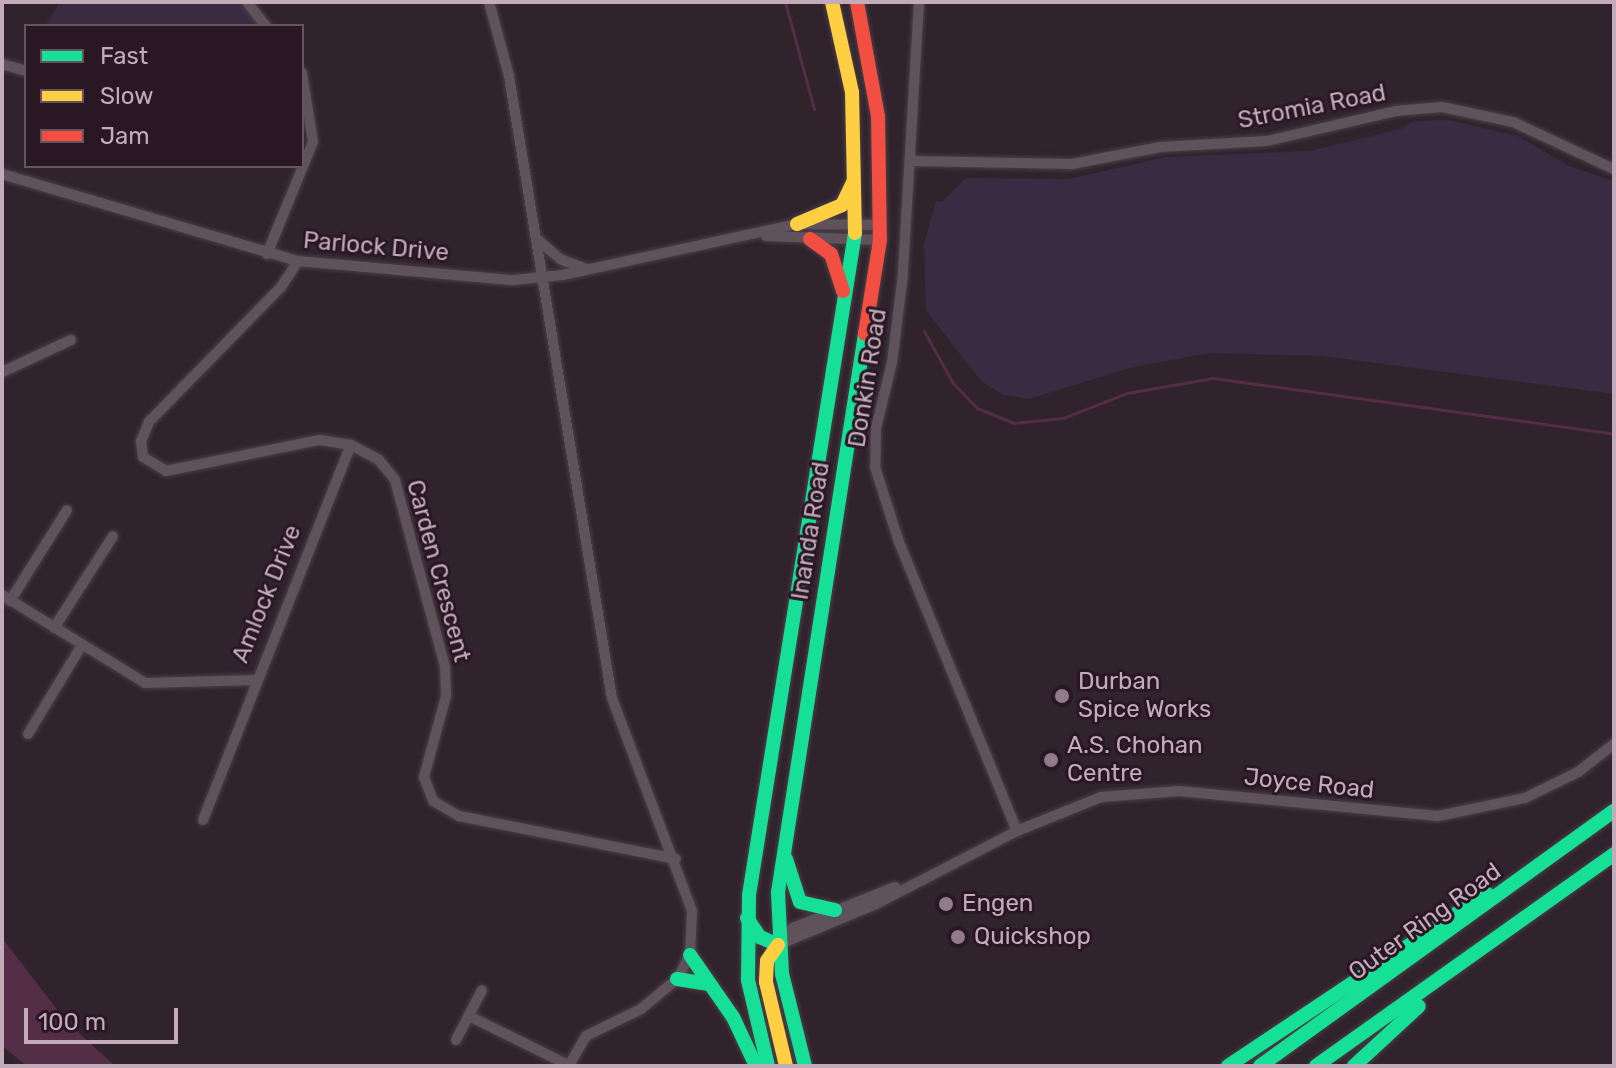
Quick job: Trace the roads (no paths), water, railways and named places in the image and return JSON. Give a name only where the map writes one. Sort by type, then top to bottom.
[{"type":"main road","name":"Inanda Road","points":[[768,1066],[748,980],[747,918],[855,231],[857,170],[849,73],[832,2]]},
{"type":"main road","name":"Inanda Road","points":[[805,1066],[787,1004],[778,945],[783,847],[881,232],[878,116],[857,2]]},
{"type":"main road","points":[[797,224],[842,205],[857,170]]},
{"type":"main road","points":[[810,239],[837,265],[845,303]]},
{"type":"main road","name":"Outer Ring Road","points":[[1260,1066],[1614,811]]},
{"type":"main road","points":[[1228,1066],[1438,923],[1572,841]]},
{"type":"main road","points":[[783,847],[800,902],[811,908],[835,910]]},
{"type":"main road","points":[[1316,1066],[1614,854]]},
{"type":"main road","points":[[747,918],[760,937],[778,945],[767,961],[766,982],[786,1066]]},
{"type":"main road","points":[[1354,1066],[1499,937]]},
{"type":"main road","points":[[690,955],[733,1017],[756,1066]]},
{"type":"main road","points":[[677,979],[708,984]]},
{"type":"main road","points":[[1338,1066],[1409,1014]]},
{"type":"street","points":[[247,2],[264,24]]},
{"type":"street","points":[[469,1016],[569,1066],[586,1036],[641,1009],[677,979],[690,955],[692,911],[676,859],[612,698],[509,76],[489,2]]},
{"type":"street","name":"Donkin Road","points":[[919,2],[898,328],[876,428],[875,467],[899,542],[1017,831]]},
{"type":"street","points":[[2,64],[24,70]]},
{"type":"street","points":[[304,86],[313,142],[304,164]]},
{"type":"street","name":"Stromia Road","points":[[911,161],[1072,164],[1160,147],[1267,141],[1396,111],[1442,107],[1513,122],[1614,169]]},
{"type":"street","points":[[267,254],[302,168]]},
{"type":"street","name":"Parlock Drive","points":[[2,174],[298,261],[542,279],[754,236],[797,224],[881,232]]},
{"type":"street","name":"Parlock Drive","points":[[754,236],[810,239],[855,231]]},
{"type":"street","points":[[535,237],[560,259],[587,270]]},
{"type":"street","name":"Carden Crescent","points":[[298,261],[281,287],[149,422],[141,450],[149,464],[166,471],[306,441],[351,445],[379,460],[395,480],[445,666],[446,696],[424,777],[433,801],[459,816],[676,859]]},
{"type":"street","points":[[2,372],[71,340]]},
{"type":"street","name":"Amlock Drive","points":[[6,598],[145,683],[256,680],[351,445]]},
{"type":"street","points":[[6,598],[67,510]]},
{"type":"street","points":[[54,628],[113,536]]},
{"type":"street","points":[[28,734],[82,645]]},
{"type":"street","points":[[203,820],[256,680]]},
{"type":"street","name":"Joyce Road","points":[[778,945],[793,928],[904,885],[1079,803],[1146,791],[1420,816],[1458,813],[1546,790],[1614,744]]},
{"type":"street","name":"Joyce Road","points":[[778,945],[876,904],[904,885]]},
{"type":"street","points":[[456,1040],[482,990]]},
{"type":"waterway","points":[[785,2],[814,109]]},
{"type":"waterway","points":[[924,331],[953,383],[977,408],[1014,423],[1063,418],[1127,393],[1213,378],[1614,434]]},
{"type":"place","name":"Durban Spice Works","points":[[1062,696]]},
{"type":"place","name":"A.S. Chohan Centre","points":[[1051,760]]},
{"type":"place","name":"Engen","points":[[946,904]]},
{"type":"place","name":"Quickshop","points":[[958,937]]}]
